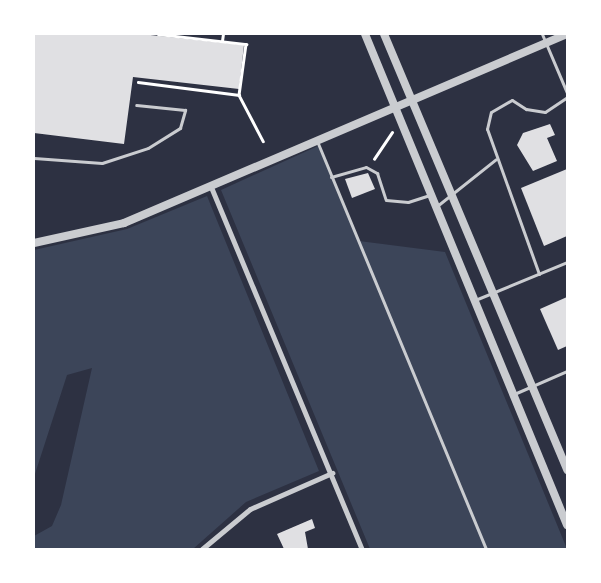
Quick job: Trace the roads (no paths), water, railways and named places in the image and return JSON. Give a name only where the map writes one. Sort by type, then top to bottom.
[{"type":"street","points":[[365,34],[429,195],[514,394],[567,525]]},
{"type":"street","points":[[384,34],[451,194],[496,292],[567,470]]},
{"type":"street","points":[[34,243],[124,223],[211,187],[316,139],[567,34]]},
{"type":"street","points":[[211,187],[332,473],[362,549]]},
{"type":"street","points":[[202,549],[250,508],[332,473]]},
{"type":"lane","points":[[542,34],[567,93]]},
{"type":"lane","points":[[539,274],[496,159],[487,129],[491,112],[512,100],[526,109],[545,112],[567,97]]},
{"type":"lane","points":[[34,158],[102,163],[148,148],[180,128],[184,110],[136,105]]},
{"type":"lane","points":[[316,139],[486,549]]},
{"type":"lane","points":[[435,208],[496,159]]},
{"type":"lane","points":[[331,177],[366,167],[377,173],[386,200],[408,202],[429,195]]},
{"type":"lane","points":[[473,301],[567,262]]},
{"type":"lane","points":[[514,394],[567,371]]}]
